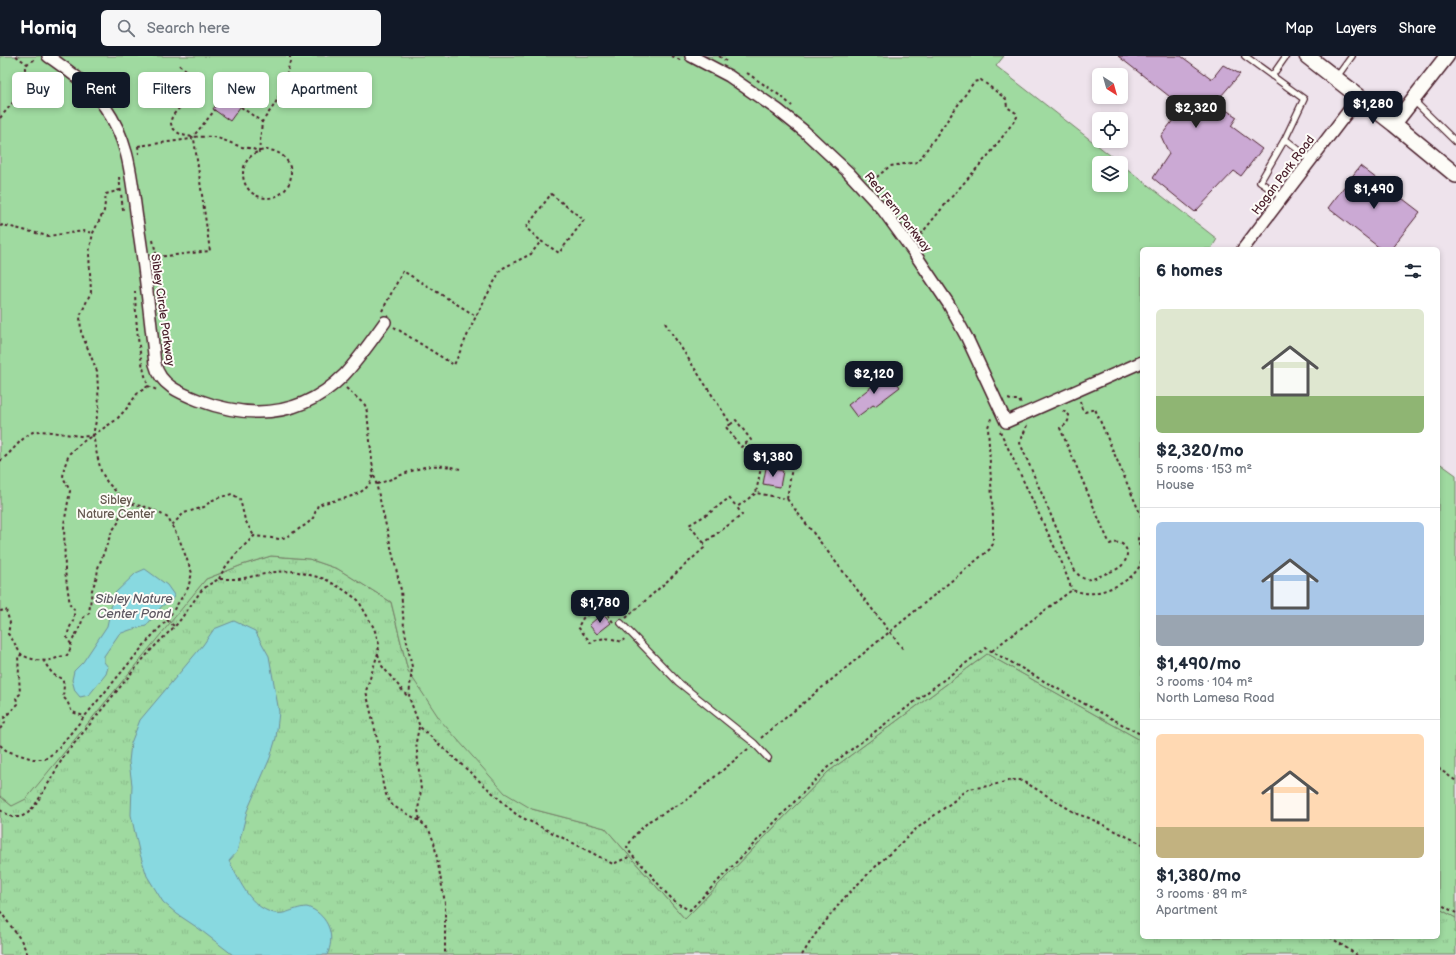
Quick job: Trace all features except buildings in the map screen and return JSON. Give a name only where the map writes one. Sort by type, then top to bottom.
[{"type":"main road","points":[[1307,56],[1456,175]]},
{"type":"street","points":[[1394,124],[1447,56]]},
{"type":"street","name":"Sibley Circle Parkway","points":[[45,59],[81,81],[98,98],[123,139],[128,158],[141,247],[155,364],[159,375],[166,383],[178,391],[194,398],[231,410],[251,413],[284,409],[315,397],[335,383],[353,364],[386,320]]},
{"type":"street","name":"Red Fern Parkway","points":[[688,59],[729,76],[778,110],[804,131],[848,172],[882,210],[910,246],[948,303],[962,328],[1000,424]]},
{"type":"street","name":"Hogan Park Road","points":[[1244,247],[1359,97]]},
{"type":"street","points":[[1000,424],[1140,363]]},
{"type":"lane","points":[[1245,56],[1304,99],[1285,139],[1260,182],[1282,197]]},
{"type":"lane","points":[[1272,76],[1286,56]]},
{"type":"lane","points":[[1335,78],[1352,56]]},
{"type":"lane","points":[[1413,100],[1456,142]]},
{"type":"lane","points":[[1285,139],[1311,160]]},
{"type":"lane","points":[[619,625],[678,682],[754,744],[768,758]]},
{"type":"path","points":[[16,56],[27,64]]},
{"type":"path","points":[[259,152],[262,122],[275,104],[283,87],[290,56]]},
{"type":"path","points":[[672,56],[688,59]]},
{"type":"path","points":[[0,118],[30,82],[25,69],[27,64],[38,59],[45,59]]},
{"type":"path","points":[[157,257],[210,251],[194,139],[176,132],[171,125],[171,121],[176,112],[198,90],[199,83],[194,76],[179,65]]},
{"type":"path","points":[[872,181],[890,166],[918,162],[974,82],[981,80],[1006,99],[1007,107],[1016,113],[1018,117],[992,151],[910,246]]},
{"type":"path","points":[[241,108],[262,122]]},
{"type":"path","points":[[191,138],[215,110]]},
{"type":"path","points":[[139,161],[137,145],[191,138],[216,138],[255,149],[259,152],[270,150],[283,156],[291,169],[289,184],[279,195],[272,198],[257,196],[251,192],[247,186],[244,172],[246,165],[249,158],[259,152]]},
{"type":"path","points":[[118,175],[124,214]]},
{"type":"path","points":[[0,745],[7,751],[14,754],[33,759],[45,759],[55,752],[150,638],[167,620],[188,588],[192,572],[168,518],[158,511],[131,504],[124,500],[107,482],[101,471],[93,435],[99,407],[97,371],[81,332],[80,316],[91,292],[89,253],[93,233],[104,211],[106,194],[120,190]]},
{"type":"path","points":[[551,194],[584,220],[559,253],[540,241],[526,228],[551,194]]},
{"type":"path","points":[[0,226],[3,225],[48,236],[84,231],[93,233]]},
{"type":"path","points":[[152,236],[157,257],[162,310]]},
{"type":"path","points":[[476,316],[403,271],[386,320],[454,365],[476,316],[501,269],[532,254],[540,241]]},
{"type":"path","points":[[134,289],[137,336],[148,386]]},
{"type":"path","points":[[665,324],[731,424]]},
{"type":"path","points":[[254,536],[280,539],[286,537],[307,524],[313,518],[318,505],[360,493],[371,482],[374,476],[365,405],[344,385]]},
{"type":"path","points":[[71,644],[67,638],[69,629],[74,619],[74,609],[70,605],[65,571],[64,524],[70,491],[63,477],[64,468],[69,454],[93,435],[116,420],[138,394],[148,386]]},
{"type":"path","points":[[148,386],[160,391]]},
{"type":"path","points":[[1029,422],[1020,443],[1076,573],[1086,580],[1098,578],[1123,564],[1127,556],[1126,550],[1123,544],[1119,542],[1110,544],[1060,428],[1068,423],[1069,419],[1069,415],[1061,409]]},
{"type":"path","points":[[989,410],[992,416],[1000,424],[1044,527],[1062,563],[1072,590]]},
{"type":"path","points":[[992,416],[988,427],[993,544],[987,553],[687,800],[649,821],[635,835],[627,847],[631,855],[645,868],[668,896],[690,910],[828,767],[986,648],[1140,734]]},
{"type":"path","points":[[736,420],[751,440],[741,447],[726,427],[731,424],[736,420]]},
{"type":"path","points":[[0,461],[8,455],[25,437],[37,430],[74,436],[93,435]]},
{"type":"path","points":[[746,443],[762,462],[792,467],[787,499]]},
{"type":"path","points":[[737,507],[756,493],[762,462]]},
{"type":"path","points":[[377,484],[396,478],[412,470],[427,466],[460,469]]},
{"type":"path","points":[[373,470],[402,590],[404,627],[412,667],[409,697],[419,727],[416,742],[420,790],[418,810],[420,821]]},
{"type":"path","points":[[756,493],[787,499],[903,649]]},
{"type":"path","points":[[172,525],[184,513],[202,508],[217,498],[232,494],[240,499],[245,520],[254,536]]},
{"type":"path","points":[[619,625],[704,548],[704,543],[742,515],[729,498],[708,514],[689,525],[704,543]]},
{"type":"path","points":[[0,611],[6,610],[10,623],[8,634],[22,655],[43,660],[51,660],[59,656],[66,656],[69,653],[71,644],[83,618],[89,613],[92,590],[98,568],[112,531],[118,523],[124,500]]},
{"type":"path","points":[[1140,534],[1138,539],[1140,548]]},
{"type":"path","points":[[219,579],[222,571],[231,559],[254,536]]},
{"type":"path","points":[[1072,590],[1081,593],[1093,593],[1110,588],[1131,576],[1140,565]]},
{"type":"path","points":[[0,810],[12,817],[21,817],[28,813],[44,791],[64,756],[134,670],[174,626],[201,591],[208,585],[219,579],[239,579],[275,572],[294,571],[325,579],[358,600],[374,628],[379,644],[378,653],[366,691],[379,747],[383,786],[387,797],[393,806],[420,821],[429,830],[434,842],[445,903],[445,955]]},
{"type":"path","points":[[992,651],[1072,590]]},
{"type":"path","points":[[600,605],[619,625],[624,639],[622,642],[613,639],[598,638],[591,643],[578,627],[583,618],[600,605]]},
{"type":"path","points":[[167,620],[174,626]]},
{"type":"path","points":[[378,653],[382,666],[409,697],[420,727],[517,815],[613,864],[631,855]]},
{"type":"path","points":[[0,729],[4,722],[4,718],[18,704],[16,698],[20,694],[18,656],[22,655]]},
{"type":"path","points":[[43,660],[54,675],[58,678],[62,678],[64,685],[63,697],[67,701],[72,712],[84,716]]},
{"type":"path","points":[[0,716],[4,718]]},
{"type":"path","points":[[1440,769],[1456,781]]},
{"type":"path","points":[[802,955],[814,936],[844,898],[871,871],[916,829],[968,790],[1012,780],[1019,780],[1077,814],[1089,818],[1140,843]]},
{"type":"path","points":[[1440,904],[1456,913]]},
{"type":"path","points":[[0,911],[21,940],[28,955]]},
{"type":"path","points":[[1333,939],[1357,955]]},
{"type":"green space","name":"Sibley Nature Center","points":[[0,56],[1004,56],[996,66],[1092,141],[1092,148],[1101,148],[1111,156],[1092,156],[1092,192],[1128,192],[1128,169],[1217,239],[1212,247],[1140,247],[1140,740],[987,654],[828,772],[685,919],[605,828],[532,809],[505,793],[441,721],[408,671],[391,602],[338,569],[309,559],[271,556],[206,579],[26,799],[12,806],[0,796]]},
{"type":"green space","points":[[1440,463],[1456,475],[1456,918],[1440,909]]},
{"type":"green space","points":[[271,556],[309,559],[338,569],[391,602],[408,671],[532,809],[605,828],[685,919],[828,772],[987,654],[1140,740],[1140,939],[1440,939],[1440,909],[1456,918],[1456,955],[0,955],[0,796],[12,806],[206,579]]},
{"type":"water","name":"Sibley Nature Center Pond","points":[[145,569],[167,585],[174,595],[173,599],[162,606],[146,626],[119,634],[104,656],[104,662],[108,667],[106,674],[89,695],[80,697],[75,691],[72,680],[74,671],[83,662],[107,626],[114,594],[136,573]]},
{"type":"water","points":[[234,621],[255,631],[269,656],[279,712],[276,738],[270,758],[247,811],[237,852],[229,861],[240,883],[255,902],[261,907],[274,913],[283,913],[307,907],[319,914],[324,919],[330,930],[331,942],[327,955],[233,955],[163,902],[147,876],[139,851],[131,815],[132,785],[129,762],[131,743],[140,720],[203,645],[214,629]]}]
